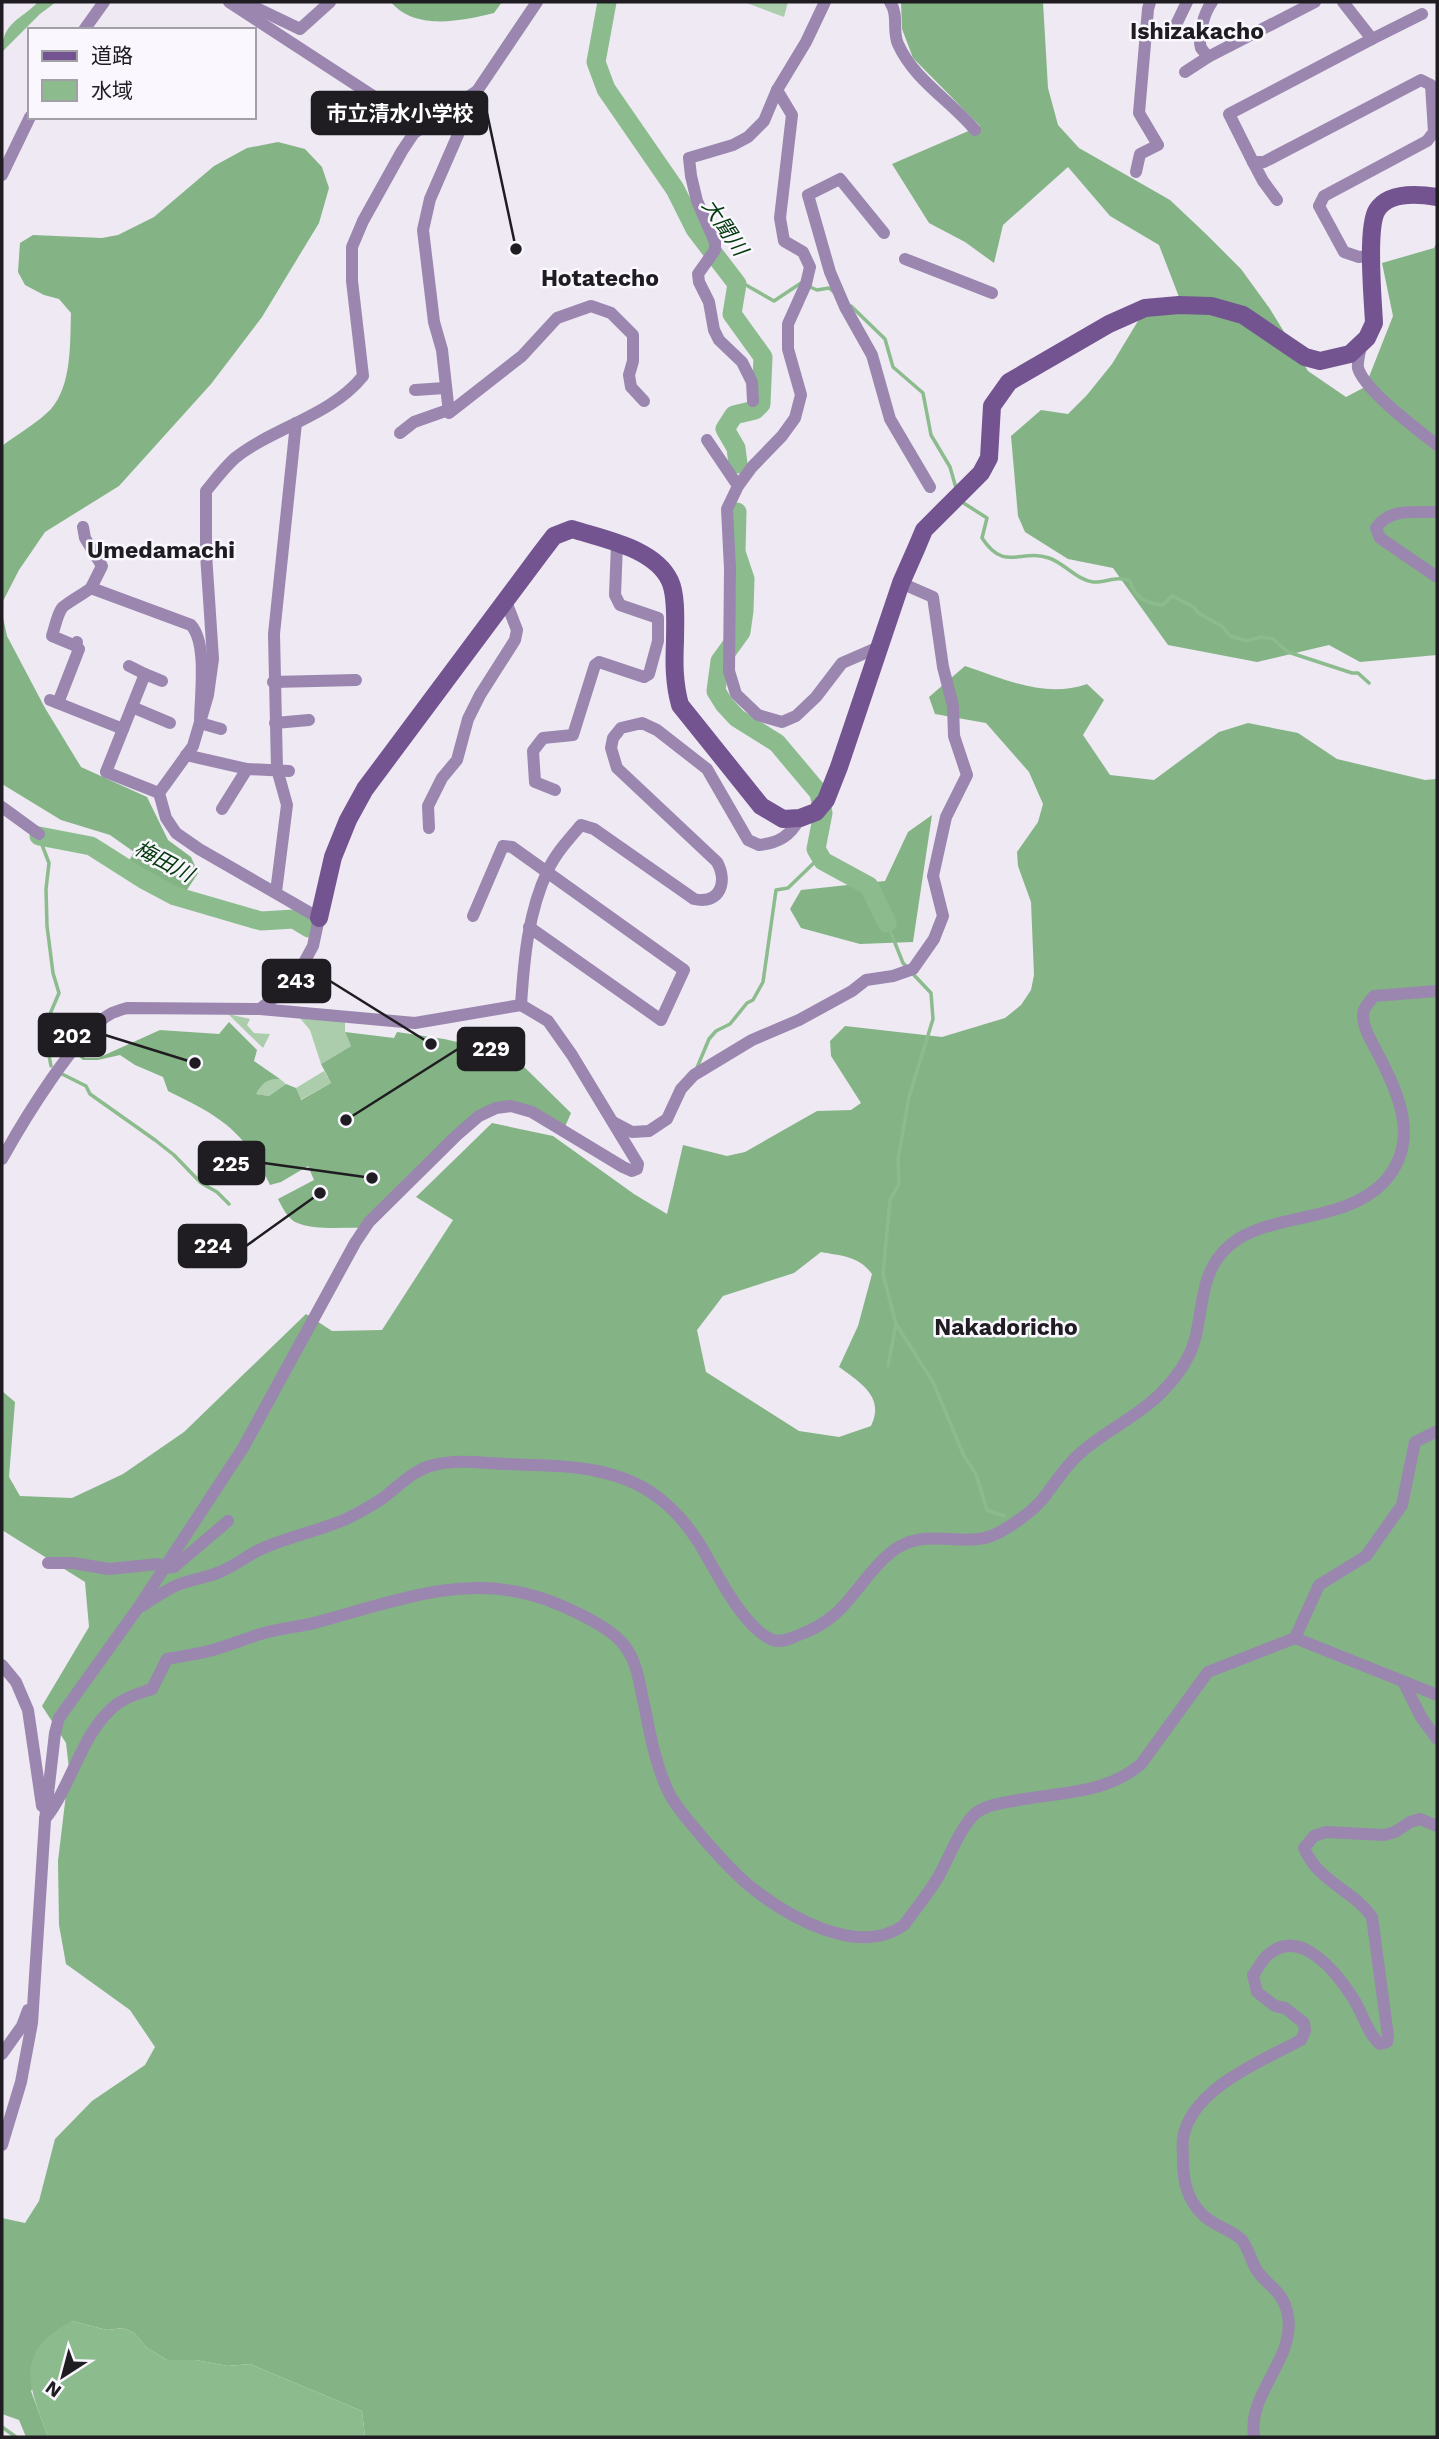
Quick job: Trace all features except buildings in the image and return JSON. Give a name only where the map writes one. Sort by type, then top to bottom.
[{"type":"street","points":[[85,28],[104,2]]},
{"type":"street","points":[[229,2],[390,107],[414,134]]},
{"type":"street","points":[[244,2],[300,29],[330,2]]},
{"type":"street","points":[[448,410],[442,350],[434,322],[423,230],[430,199],[477,91],[537,2]]},
{"type":"street","points":[[753,401],[752,382],[742,362],[719,340],[709,302],[699,282],[698,274],[715,250],[715,242],[696,201],[689,158],[733,145],[748,137],[764,121],[776,90],[806,42],[825,2]]},
{"type":"street","points":[[890,2],[894,8],[897,43],[910,63],[917,73],[960,111],[975,130]]},
{"type":"street","points":[[1136,172],[1140,154],[1157,145],[1139,113],[1150,2]]},
{"type":"street","points":[[1146,32],[1173,31],[1187,2]]},
{"type":"street","points":[[1208,57],[1201,47],[1201,38],[1206,8],[1212,2]]},
{"type":"street","points":[[1185,72],[1208,57],[1315,2]]},
{"type":"street","points":[[1343,2],[1372,39]]},
{"type":"street","points":[[1277,200],[1263,181],[1229,114],[1422,14]]},
{"type":"street","points":[[1253,162],[1264,162],[1421,80],[1431,85],[1434,132],[1427,141],[1324,196],[1319,206],[1343,252],[1359,257],[1372,256]]},
{"type":"street","points":[[776,90],[792,115],[780,218],[784,241],[803,252],[810,267],[805,288],[788,324],[788,349],[801,395],[795,418],[738,486],[727,509],[729,671],[736,694],[758,715],[782,722],[796,716],[816,697],[842,663],[879,647]]},
{"type":"street","points":[[159,793],[193,746],[208,695],[213,659],[206,554],[206,491],[237,457],[337,400],[355,386],[362,376],[352,281],[352,247],[363,220],[414,134],[477,91]]},
{"type":"street","points":[[2,175],[29,119]]},
{"type":"street","points":[[884,233],[840,178],[808,195],[836,286],[872,355],[890,419],[930,487]]},
{"type":"street","points":[[1437,197],[1420,194],[1392,198],[1377,209],[1372,227],[1374,323],[1361,346],[1358,367],[1367,383],[1400,416],[1437,445]]},
{"type":"street","points":[[905,259],[992,293]]},
{"type":"street","points":[[400,433],[414,422],[448,410],[449,412],[522,356],[556,318],[591,306],[611,313],[633,335],[633,361],[629,375],[631,387],[644,401]]},
{"type":"street","points":[[521,1005],[528,927],[548,870],[581,825],[594,829],[694,899],[704,901],[720,890],[723,873],[717,862],[617,768],[611,748],[612,738],[621,728],[642,723],[657,730],[707,769],[748,840],[759,845],[789,835],[814,810],[839,767],[901,583],[924,530],[981,473],[989,458],[992,406],[1009,382],[1109,324],[1145,308],[1211,306],[1243,315],[1305,357],[1320,361],[1338,359],[1361,346]]},
{"type":"street","points":[[415,390],[445,388]]},
{"type":"street","points":[[276,892],[287,804],[275,723],[274,634],[296,423]]},
{"type":"street","points":[[707,440],[738,486]]},
{"type":"street","points":[[1437,512],[1402,512],[1382,519],[1376,528],[1380,538],[1437,577]]},
{"type":"street","points":[[83,527],[85,538],[102,566],[91,588],[77,600],[65,604],[60,611],[52,636],[77,642],[79,649],[54,702],[123,729]]},
{"type":"street","points":[[284,1002],[300,977],[301,968],[313,946],[333,857],[348,820],[365,789],[505,599],[554,536],[561,532],[572,529],[617,544],[657,564],[670,582],[675,615],[675,687],[680,705],[761,806],[783,819],[814,810]]},
{"type":"street","points":[[555,790],[535,782],[533,751],[544,738],[573,735],[595,666],[599,662],[644,677],[649,674],[658,641],[658,618],[620,605],[615,595],[617,544]]},
{"type":"street","points":[[612,1122],[632,1132],[649,1131],[667,1119],[681,1089],[694,1075],[752,1040],[799,1020],[842,997],[866,980],[893,976],[913,969],[934,939],[943,916],[933,876],[946,817],[967,775],[954,736],[953,706],[943,667],[933,597],[901,583]]},
{"type":"street","points":[[91,588],[191,625],[198,632],[201,662],[200,723]]},
{"type":"street","points":[[429,828],[428,806],[442,778],[457,760],[468,719],[480,695],[515,640],[517,629],[505,599]]},
{"type":"street","points":[[129,666],[162,681]]},
{"type":"street","points":[[145,674],[106,772],[159,793]]},
{"type":"street","points":[[273,682],[356,680]]},
{"type":"street","points":[[132,707],[164,724]]},
{"type":"street","points":[[275,723],[309,720]]},
{"type":"street","points":[[200,723],[221,729]]},
{"type":"street","points":[[186,755],[247,769],[283,770]]},
{"type":"street","points":[[222,809],[247,769]]},
{"type":"street","points":[[159,793],[166,818],[176,833],[319,918]]},
{"type":"street","points":[[2,807],[40,834]]},
{"type":"street","points":[[472,916],[503,846],[512,847],[548,870],[684,970],[662,1020],[528,927]]},
{"type":"street","points":[[138,1608],[176,1585],[220,1573],[262,1548],[340,1522],[381,1499],[424,1469],[433,1465],[459,1462],[571,1466],[601,1471],[649,1489],[670,1507],[690,1531],[731,1600],[757,1628],[773,1640],[783,1640],[813,1630],[842,1610],[880,1563],[902,1545],[927,1537],[970,1539],[998,1534],[1040,1502],[1083,1451],[1162,1393],[1189,1358],[1204,1288],[1212,1268],[1228,1246],[1250,1232],[1321,1214],[1358,1200],[1375,1190],[1386,1179],[1402,1157],[1405,1143],[1404,1121],[1390,1076],[1364,1021],[1364,1007],[1374,996],[1437,991]]},
{"type":"street","points":[[259,1002],[284,1002]]},
{"type":"street","points":[[2,1159],[27,1115],[73,1052],[100,1022],[119,1007],[225,1011],[259,1002],[284,1002],[299,1015],[335,1012],[415,1023],[521,1005],[548,1021],[572,1055],[638,1164],[637,1169],[632,1171],[623,1167],[532,1112],[512,1106],[496,1108],[479,1116],[430,1161],[365,1228],[263,1415],[138,1608],[60,1718],[55,1733],[45,1820],[32,2024],[21,2082],[2,2145]]},
{"type":"street","points":[[1295,1638],[1319,1585],[1366,1556],[1402,1505],[1415,1442],[1437,1431]]},
{"type":"street","points":[[48,1563],[73,1563],[109,1569],[158,1564],[164,1568],[174,1567],[228,1521]]},
{"type":"street","points":[[45,1820],[57,1804],[94,1731],[117,1705],[152,1689],[167,1659],[214,1650],[264,1633],[413,1595],[448,1589],[491,1588],[528,1594],[585,1616],[622,1642],[634,1660],[642,1685],[655,1760],[668,1793],[681,1812],[746,1883],[789,1914],[825,1930],[857,1937],[879,1936],[896,1931],[904,1925],[940,1873],[954,1843],[977,1812],[994,1804],[1041,1795],[1072,1793],[1106,1785],[1130,1773],[1141,1764],[1208,1672],[1295,1638],[1437,1695]]},
{"type":"street","points":[[2,1665],[16,1682],[27,1710],[45,1820]]},
{"type":"street","points":[[1404,1683],[1421,1717],[1437,1739]]},
{"type":"street","points":[[1254,2437],[1255,2412],[1260,2396],[1286,2340],[1287,2312],[1277,2290],[1258,2272],[1242,2241],[1202,2214],[1186,2191],[1183,2138],[1188,2123],[1206,2098],[1233,2074],[1301,2040],[1305,2031],[1304,2022],[1286,2008],[1275,2006],[1257,1992],[1254,1985],[1253,1975],[1267,1955],[1279,1948],[1292,1946],[1306,1950],[1326,1964],[1354,2000],[1374,2039],[1380,2045],[1387,2042],[1372,1917],[1364,1907],[1318,1872],[1304,1847],[1314,1836],[1326,1832],[1384,1835],[1420,1819],[1437,1826]]},
{"type":"street","points":[[2,2054],[22,2025],[34,1993]]},
{"type":"shaded area","points":[[391,2],[502,2],[494,13],[439,21],[413,17]]},
{"type":"shaded area","points":[[744,2],[788,2],[784,17]]},
{"type":"shaded area","points":[[901,2],[1043,2],[1048,88],[1058,125],[1079,148],[1170,200],[1241,269],[1270,309],[1308,371],[1346,397],[1365,387],[1393,316],[1382,263],[1434,248],[1437,242],[1437,655],[1360,662],[1329,645],[1257,662],[1168,645],[1113,568],[1068,559],[1025,532],[1018,516],[1011,436],[1041,410],[1068,414],[1112,364],[1141,316],[1179,297],[1159,245],[1110,216],[1068,167],[1003,225],[994,263],[965,242],[929,223],[892,164],[980,126],[913,58],[902,29]]},
{"type":"shaded area","points":[[278,142],[305,149],[322,167],[329,188],[319,223],[262,317],[211,384],[119,486],[45,532],[19,570],[2,603],[2,446],[51,409],[63,388],[70,350],[71,313],[59,299],[25,285],[18,272],[20,243],[33,235],[102,238],[118,235],[154,217],[214,166],[247,148]]},
{"type":"shaded area","points":[[2,613],[7,636],[45,708],[81,767],[147,797],[168,840],[191,857],[198,873],[185,893],[129,861],[134,852],[110,835],[61,820],[2,784]]},
{"type":"shaded area","points":[[965,666],[1040,688],[1071,688],[1087,684],[1104,700],[1083,735],[1110,775],[1154,780],[1219,732],[1248,723],[1298,733],[1337,759],[1425,780],[1437,779],[1437,2437],[365,2437],[362,2411],[250,2364],[228,2366],[196,2360],[167,2360],[147,2348],[134,2333],[123,2328],[107,2330],[72,2321],[31,2391],[48,2437],[26,2437],[19,2420],[2,2414],[2,2218],[25,2223],[39,2201],[55,2139],[92,2101],[145,2065],[155,2047],[130,2010],[66,1964],[59,1925],[58,1861],[69,1769],[66,1743],[42,1706],[89,1627],[85,1582],[2,1530],[2,1391],[15,1402],[9,1477],[20,1496],[72,1498],[123,1474],[184,1432],[306,1314],[332,1331],[382,1330],[453,1220],[416,1197],[492,1123],[553,1136],[634,1194],[667,1214],[683,1145],[727,1156],[745,1152],[817,1111],[851,1110],[861,1103],[831,1056],[830,1041],[845,1026],[942,1037],[1005,1018],[1021,1005],[1031,990],[1034,975],[1031,902],[1018,866],[1017,852],[1038,822],[1043,804],[1029,772],[986,723],[935,714],[929,697]],"holes":[[[821,1252],[856,1260],[872,1274],[858,1326],[839,1367],[868,1392],[873,1399],[875,1416],[871,1426],[839,1437],[799,1431],[706,1372],[697,1330],[723,1296],[794,1273]]]},
{"type":"shaded area","points":[[932,815],[913,942],[860,944],[801,928],[790,909],[801,890],[885,881],[908,832]]},
{"type":"shaded area","points":[[228,1014],[250,1019],[247,1025],[254,1033],[270,1034],[263,1048]]},
{"type":"shaded area","points":[[299,1017],[345,1020],[345,1032],[351,1046],[321,1064],[310,1030]]},
{"type":"shaded area","points":[[229,1022],[257,1050],[254,1061],[280,1079],[265,1082],[256,1094],[269,1096],[286,1084],[296,1088],[301,1100],[331,1083],[321,1064],[351,1046],[345,1032],[394,1038],[397,1032],[511,1054],[571,1113],[564,1129],[511,1106],[479,1116],[365,1228],[320,1228],[303,1225],[290,1217],[278,1199],[314,1180],[308,1166],[281,1182],[270,1185],[251,1151],[240,1138],[217,1118],[168,1091],[163,1077],[120,1055],[98,1060],[83,1060],[73,1052],[75,1049],[85,1058],[98,1058],[160,1030],[219,1034]]},
{"type":"shaded area","points":[[324,1071],[331,1083],[300,1100],[296,1088]]},
{"type":"shaded area","points":[[271,1078],[280,1079],[286,1084],[269,1096],[255,1094],[262,1084]]},
{"type":"water","points":[[38,2],[56,2],[2,52],[5,34],[9,28]]},
{"type":"water","points":[[72,2321],[107,2330],[123,2328],[134,2333],[147,2348],[167,2360],[196,2360],[228,2366],[250,2364],[362,2411],[365,2437],[48,2437],[35,2401],[30,2372],[40,2345]]},
{"type":"waterway","name":"大聞川","points":[[607,2],[596,62],[606,89],[675,189],[695,229],[737,284],[732,314],[763,357],[761,404],[755,410],[734,415],[725,429],[736,448],[738,464]]},
{"type":"waterway","points":[[737,284],[746,285],[774,301],[801,283]]},
{"type":"waterway","points":[[808,286],[817,290],[829,288],[834,292]]},
{"type":"waterway","points":[[851,306],[885,339],[893,367],[923,393],[931,435],[950,467],[956,488]]},
{"type":"waterway","points":[[962,502],[987,518],[982,538],[998,554],[1006,557],[1049,558],[1087,581],[1130,581],[1138,596],[1146,601],[1163,605],[1172,596],[1194,607],[1198,613],[1223,627],[1230,636],[1246,641],[1261,637],[1273,639],[1288,652],[1358,673],[1369,683]]},
{"type":"waterway","name":"大聞川","points":[[737,512],[736,552],[745,579],[744,611],[741,632],[720,661],[716,691],[737,718],[777,743],[819,793],[823,813],[816,849],[823,861],[869,886],[887,923]]},
{"type":"waterway","name":"梅田川","points":[[39,836],[91,846],[175,896],[261,921],[294,919],[309,928]]},
{"type":"waterway","points":[[39,837],[49,863],[46,889],[47,926],[53,973],[59,993],[44,1028],[51,1066]]},
{"type":"waterway","points":[[696,1070],[709,1039],[716,1031],[730,1024],[747,1003],[753,1000],[763,982],[776,890],[788,888],[821,856]]},
{"type":"waterway","points":[[887,923],[903,963],[908,968]]},
{"type":"waterway","points":[[913,974],[931,993],[933,1019],[909,1097],[898,1159],[899,1184],[890,1200],[883,1274],[896,1324],[933,1382],[964,1456],[976,1474],[987,1510],[1004,1516]]},
{"type":"waterway","points":[[62,1074],[86,1086],[90,1094],[174,1155],[201,1183],[217,1192],[229,1204]]},
{"type":"waterway","points":[[888,1366],[896,1324]]},
{"type":"waterway","points":[[2,2427],[16,2437]]},
{"type":"place","name":"市立清水小学校","points":[[516,249]]},
{"type":"place","name":"243","points":[[431,1044]]},
{"type":"place","name":"202","points":[[195,1063]]},
{"type":"place","name":"229","points":[[346,1120]]},
{"type":"place","name":"225","points":[[372,1178]]},
{"type":"place","name":"224","points":[[320,1193]]},
{"type":"district","name":"Ishizakacho","points":[[1197,31]]},
{"type":"district","name":"Hotatecho","points":[[600,278]]},
{"type":"district","name":"Umedamachi","points":[[161,550]]},
{"type":"district","name":"Nakadoricho","points":[[1006,1327]]}]
